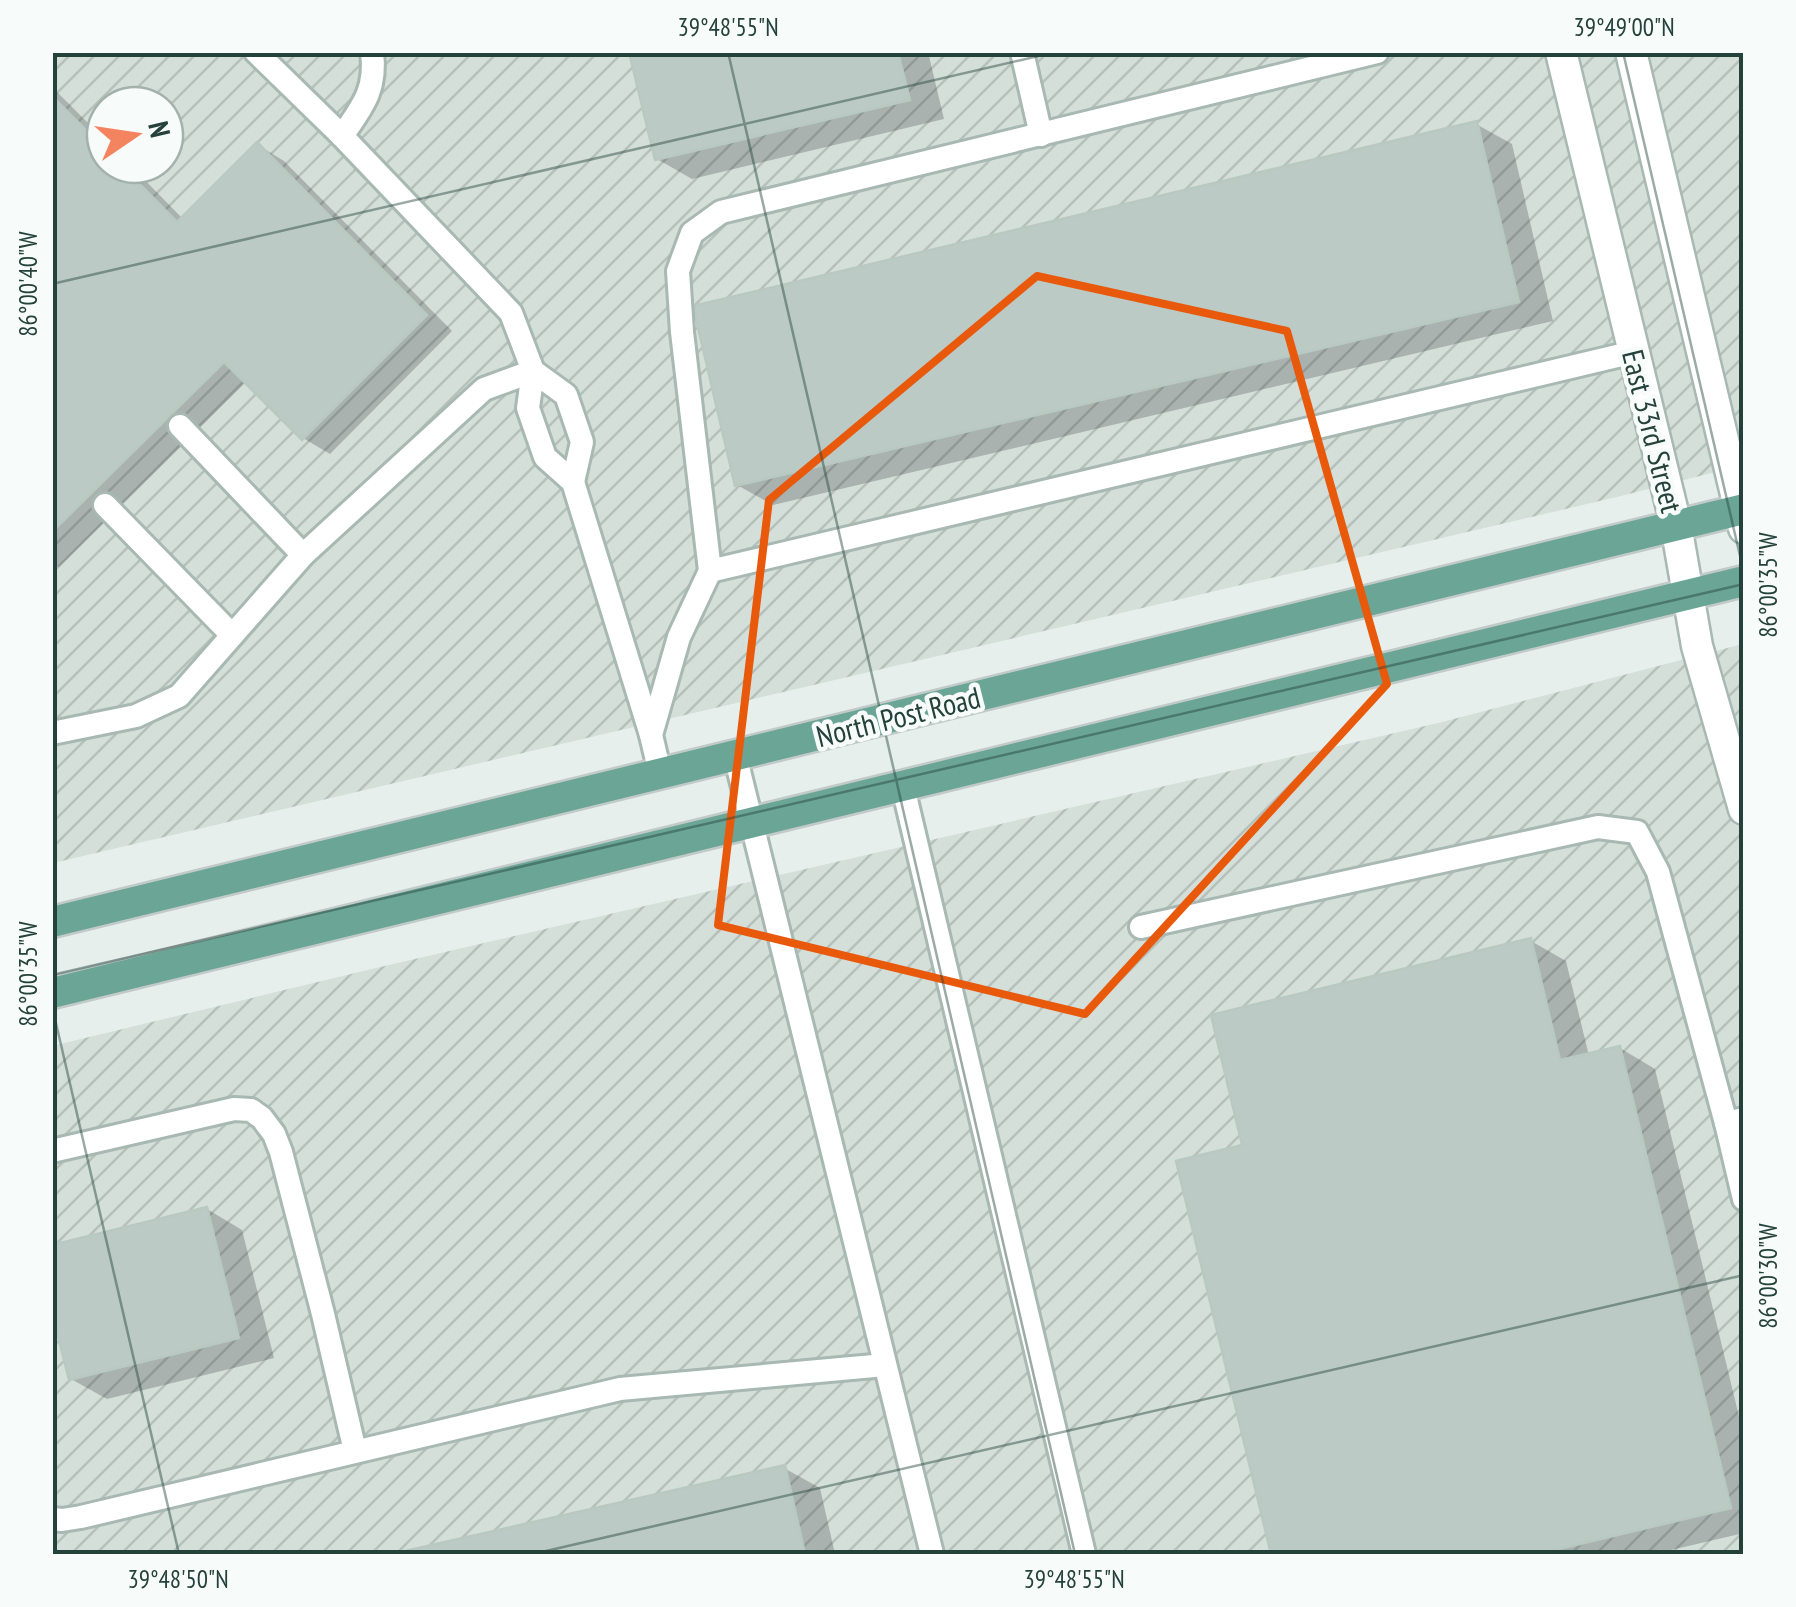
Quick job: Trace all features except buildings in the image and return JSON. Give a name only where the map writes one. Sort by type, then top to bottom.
[{"type":"main road","name":"North Post Road","points":[[52,922],[1676,525],[1742,516]]},
{"type":"main road","points":[[52,993],[1744,581]]},
{"type":"street","name":"East 33rd Street","points":[[1562,52],[1676,525],[1698,646],[1744,809]]},
{"type":"street","points":[[1631,52],[1742,516]]},
{"type":"lane","points":[[256,52],[512,313],[533,371],[528,408],[545,457],[573,482]]},
{"type":"lane","points":[[342,136],[368,100],[374,66],[372,52]]},
{"type":"lane","points":[[1022,52],[1042,134]]},
{"type":"lane","points":[[652,735],[679,637],[710,570],[678,271],[692,232],[721,212],[1377,52]]},
{"type":"lane","points":[[710,570],[1634,352]]},
{"type":"lane","points":[[533,371],[566,395],[582,442],[573,482],[652,735],[660,773]]},
{"type":"lane","points":[[52,733],[136,716],[179,696],[304,554],[484,389],[533,371]]},
{"type":"lane","points":[[180,426],[304,554]]},
{"type":"lane","points":[[104,506],[232,635]]},
{"type":"lane","points":[[735,755],[932,1554]]},
{"type":"lane","points":[[903,787],[1084,1554]]},
{"type":"lane","points":[[1141,928],[1598,827],[1636,832],[1658,872],[1734,1121],[1744,1199]]},
{"type":"lane","points":[[52,1152],[234,1109],[251,1110],[262,1118],[274,1134],[290,1181],[355,1452]]},
{"type":"lane","points":[[52,1518],[81,1517],[620,1389],[885,1365]]},
{"type":"highlighted area","points":[[1037,276],[1287,331],[1387,684],[1085,1014],[718,925],[769,500]]},
{"type":"shaded area","points":[[52,53],[1743,53],[1743,465],[53,863]]},
{"type":"shaded area","points":[[1743,644],[1743,1554],[53,1554],[52,1046],[1438,723]]}]
